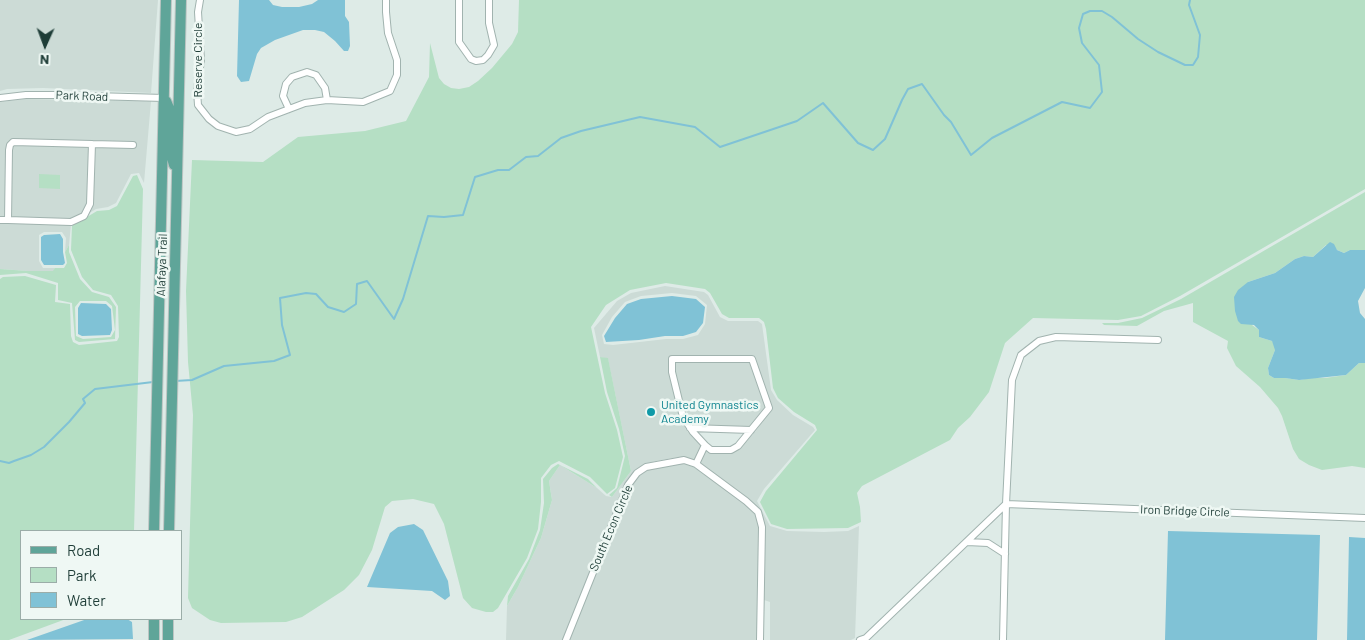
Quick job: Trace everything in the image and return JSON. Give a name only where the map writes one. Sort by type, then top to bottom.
[{"type":"main road","name":"Alafaya Trail","points":[[154,530],[166,0]]},
{"type":"main road","name":"Alafaya Trail","points":[[169,530],[181,0]]},
{"type":"main road","points":[[164,98],[171,113],[170,151],[177,178]]},
{"type":"main road","points":[[159,276],[165,286],[174,293]]},
{"type":"main road","points":[[155,486],[162,490],[169,505]]},
{"type":"main road","points":[[154,620],[154,640]]},
{"type":"main road","points":[[168,620],[168,640]]},
{"type":"street","name":"Reserve Circle","points":[[200,0],[198,12],[200,60],[197,91],[198,105],[209,119],[218,126],[236,132],[250,129],[268,117],[305,103],[327,100],[363,102],[390,91],[396,75],[397,60],[388,33],[386,0]]},
{"type":"street","points":[[459,0],[459,42],[471,59],[476,61],[483,60],[494,45],[489,22],[489,0]]},
{"type":"street","points":[[289,109],[283,96],[286,84],[292,78],[307,72],[316,75],[326,88],[327,100]]},
{"type":"street","name":"Park Road","points":[[0,98],[57,95],[164,98]]},
{"type":"street","points":[[8,220],[9,150],[13,142],[133,145]]},
{"type":"street","points":[[0,220],[71,222],[84,216],[90,204],[92,144]]},
{"type":"street","points":[[1002,640],[1012,380],[1021,355],[1039,341],[1056,336],[1158,340]]},
{"type":"street","points":[[672,359],[752,359],[769,408],[738,446],[730,450],[711,450],[690,428],[683,417],[672,372],[672,359]]},
{"type":"street","points":[[690,428],[751,430]]},
{"type":"street","points":[[696,464],[705,445]]},
{"type":"street","name":"South Econ Circle","points":[[566,640],[628,485],[637,473],[646,467],[684,460],[696,464],[758,512],[762,527],[760,640]]},
{"type":"street","points":[[864,639],[1006,504]]},
{"type":"street","name":"Iron Bridge Circle","points":[[1006,504],[1365,518]]},
{"type":"street","points":[[967,542],[988,544],[1005,554]]},
{"type":"shaded area","points":[[0,0],[158,0],[151,93],[43,88],[7,89],[0,91]]},
{"type":"shaded area","points":[[26,99],[151,101],[144,183],[139,173],[131,174],[116,203],[108,207],[96,209],[71,224],[69,245],[65,252],[66,238],[62,232],[44,232],[39,235],[39,261],[43,268],[55,268],[54,271],[0,269],[0,102]]},
{"type":"shaded area","points":[[665,286],[704,292],[708,295],[720,317],[728,321],[758,321],[762,324],[771,390],[777,400],[793,415],[815,430],[764,489],[757,501],[770,526],[787,531],[848,531],[859,526],[855,638],[851,640],[770,640],[770,602],[764,600],[765,527],[760,510],[748,498],[700,463],[706,450],[711,453],[730,454],[739,449],[771,410],[755,358],[752,356],[672,356],[669,359],[669,373],[680,418],[687,431],[701,446],[694,460],[684,457],[672,458],[646,463],[634,471],[626,483],[563,640],[506,640],[507,606],[541,538],[552,500],[549,481],[560,465],[597,488],[606,496],[612,497],[631,471],[608,359],[600,357],[594,328],[617,301],[631,293]],"holes":[[[672,293],[696,296],[707,305],[705,324],[698,335],[683,339],[613,345],[604,344],[602,335],[612,317],[625,302],[641,296]]]},
{"type":"shaded area","points":[[675,362],[750,362],[765,407],[750,427],[691,425],[685,416],[675,372]]},
{"type":"shaded area","points":[[673,464],[684,464],[694,467],[745,504],[755,514],[759,527],[757,640],[569,640],[631,487],[639,475],[647,470]]},
{"type":"green space","points":[[519,0],[1365,0],[1365,189],[1180,296],[1141,316],[1118,320],[1033,318],[1005,343],[989,392],[950,440],[862,486],[857,493],[861,522],[848,528],[787,529],[771,524],[760,502],[766,491],[817,430],[815,425],[794,412],[778,398],[773,388],[764,322],[759,318],[729,318],[722,314],[710,293],[705,289],[666,283],[630,290],[606,305],[591,327],[605,393],[617,430],[623,457],[615,488],[607,494],[590,477],[559,461],[551,465],[541,478],[538,529],[527,558],[498,608],[493,612],[472,608],[463,598],[444,524],[434,504],[413,499],[392,501],[385,507],[372,550],[359,575],[344,590],[302,617],[286,622],[221,623],[210,620],[192,608],[188,598],[193,415],[188,362],[186,291],[192,160],[263,162],[298,137],[365,131],[406,121],[429,77],[430,43],[439,78],[444,84],[451,88],[459,89],[469,87],[492,68],[512,44],[518,32]]},
{"type":"green space","points":[[39,174],[60,175],[60,189],[39,188]]},
{"type":"green space","points":[[137,175],[143,189],[134,530],[20,530],[20,620],[63,620],[9,640],[0,640],[0,279],[3,277],[25,276],[56,285],[55,302],[70,304],[71,336],[73,342],[79,345],[117,341],[119,337],[118,306],[111,295],[93,290],[82,277],[71,250],[72,226],[97,211],[109,210],[117,206],[133,176]]},
{"type":"green space","points":[[1365,192],[1365,250],[1350,250],[1344,253],[1326,245],[1313,257],[1304,256],[1295,259],[1275,273],[1248,282],[1252,325],[1259,330],[1259,337],[1272,341],[1275,346],[1268,368],[1269,375],[1274,378],[1299,380],[1325,378],[1346,375],[1359,363],[1365,363],[1365,468],[1352,466],[1322,470],[1299,459],[1293,449],[1278,408],[1260,387],[1236,366],[1227,348],[1228,341],[1193,322],[1193,303],[1164,311],[1137,326],[1104,325],[1102,323],[1118,323],[1142,318],[1181,299]]},
{"type":"green space","points":[[69,245],[69,252],[80,279],[92,292],[109,297],[116,307],[115,339],[79,342],[75,340],[72,303],[58,300],[58,283],[26,273],[0,275],[0,269],[53,271],[55,268],[64,268],[67,263],[65,252]],"holes":[[[80,301],[106,301],[112,306],[115,330],[111,337],[83,339],[76,336],[75,307]]]},
{"type":"green space","points":[[600,357],[608,358],[631,471],[612,497],[609,495],[617,488],[625,456],[619,429],[607,392]]},
{"type":"green space","points":[[558,464],[560,465],[549,481],[552,500],[541,538],[507,606],[508,596],[529,559],[540,530],[544,503],[543,479]]},
{"type":"green space","points":[[560,465],[588,479],[597,488]]},
{"type":"water","points":[[239,0],[269,0],[273,5],[299,7],[312,4],[318,0],[345,0],[345,16],[349,22],[350,46],[348,51],[344,51],[324,32],[303,30],[275,40],[261,48],[257,54],[249,81],[241,82],[237,76]]},
{"type":"water","points":[[60,234],[63,239],[65,263],[63,265],[44,265],[41,260],[41,237],[44,235]]},
{"type":"water","points":[[1330,242],[1334,244],[1337,250],[1344,253],[1350,250],[1365,250],[1365,288],[1358,301],[1360,313],[1365,319],[1365,363],[1359,363],[1346,375],[1299,380],[1274,378],[1269,375],[1268,368],[1275,350],[1272,341],[1259,337],[1259,330],[1254,325],[1241,324],[1238,321],[1234,297],[1238,290],[1248,282],[1275,273],[1295,259],[1304,256],[1313,257]]},
{"type":"water","points":[[672,296],[696,299],[705,307],[703,323],[696,332],[683,336],[606,342],[604,336],[615,318],[627,304],[641,299]]},
{"type":"water","points":[[81,303],[106,304],[111,309],[112,330],[110,335],[82,336],[78,334],[78,308]]},
{"type":"water","points":[[414,524],[423,530],[448,581],[450,596],[445,600],[432,591],[367,587],[390,533],[398,527]]},
{"type":"water","points":[[1168,531],[1320,535],[1317,640],[1165,640]]},
{"type":"water","points":[[1349,537],[1365,538],[1365,640],[1347,640]]},
{"type":"water","points":[[84,620],[129,620],[132,622],[133,639],[27,640]]},
{"type":"waterway","points":[[175,381],[192,380],[224,366],[274,361],[290,355],[282,325],[280,298],[306,293],[316,294],[328,307],[344,312],[356,304],[357,284],[367,281],[394,319],[403,299],[428,216],[463,215],[475,177],[498,170],[509,170],[526,157],[538,156],[561,138],[581,131],[640,117],[695,127],[720,147],[797,121],[823,103],[858,143],[873,150],[885,139],[908,89],[922,84],[951,122],[971,155],[992,138],[1062,102],[1090,108],[1102,92],[1099,65],[1082,43],[1079,28],[1083,14],[1090,11],[1102,11],[1158,52],[1185,65],[1193,65],[1198,57],[1200,35],[1189,5],[1190,0]]},
{"type":"waterway","points":[[0,461],[9,463],[31,455],[44,447],[85,403],[83,399],[95,389],[153,382]]},
{"type":"place","name":"United Gymnastics Academy","points":[[651,412]]}]
